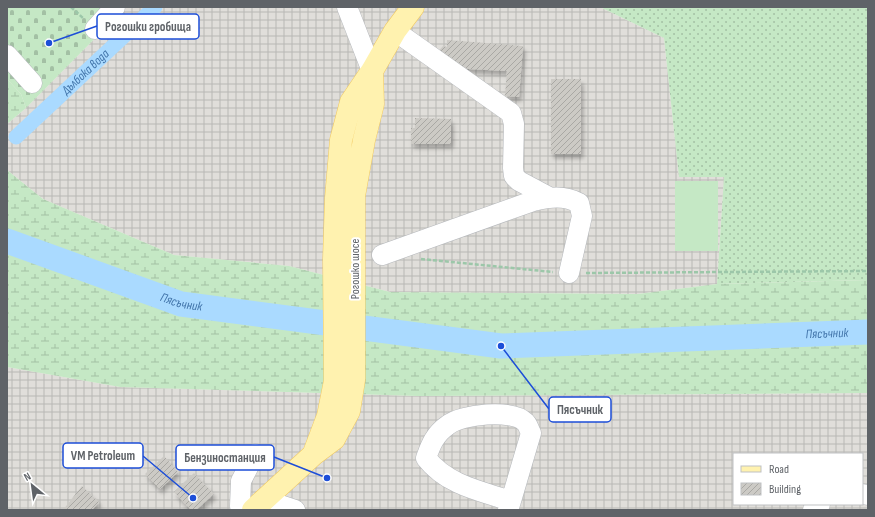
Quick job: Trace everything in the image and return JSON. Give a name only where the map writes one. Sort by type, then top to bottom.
[{"type":"main road","name":"Рогошко шосе","points":[[253,505],[334,439],[350,411],[344,381],[344,260],[336,198],[342,140],[351,102],[372,71],[395,31],[413,7]]},
{"type":"street","points":[[95,29],[115,7]]},
{"type":"street","points":[[347,7],[372,71]]},
{"type":"street","points":[[395,31],[511,113],[514,124],[514,176],[519,181],[549,197]]},
{"type":"street","points":[[7,55],[32,83]]},
{"type":"street","points":[[382,256],[549,197],[570,198],[579,203],[582,216],[569,273]]},
{"type":"street","points":[[480,414],[509,414],[525,422],[530,433],[509,506],[454,482],[435,470],[426,458],[433,439],[449,423],[480,414]]},
{"type":"street","points":[[255,454],[241,481],[253,505],[295,510]]},
{"type":"path","points":[[413,258],[569,273],[868,271]]},
{"type":"shaded area","points":[[126,7],[600,7],[664,38],[679,177],[724,177],[717,284],[638,294],[390,292],[289,266],[174,255],[43,199],[7,170],[7,124],[26,108]]},
{"type":"shaded area","points":[[7,367],[120,387],[418,396],[868,393],[868,510],[7,510]]},
{"type":"green space","points":[[7,7],[126,7],[26,108],[21,94],[7,79]]},
{"type":"green space","points":[[600,7],[868,7],[868,280],[717,284],[724,177],[679,177],[664,38]]},
{"type":"green space","points":[[7,79],[21,94],[26,108],[7,124]]},
{"type":"green space","points":[[7,170],[43,199],[174,255],[289,266],[390,292],[638,294],[717,284],[868,280],[868,393],[418,396],[120,387],[7,367]]},
{"type":"green space","points":[[675,181],[718,181],[718,251],[675,251]]},
{"type":"building","points":[[447,40],[523,46],[519,97],[505,96],[507,71],[450,68],[437,53],[443,46],[447,47]]},
{"type":"building","points":[[551,79],[581,79],[581,154],[551,154]]},
{"type":"building","points":[[415,118],[451,119],[451,144],[411,144],[411,128],[415,128]]},
{"type":"building","points":[[164,456],[178,472],[160,489],[145,474]]},
{"type":"building","points":[[194,473],[214,494],[196,510],[191,510],[174,492]]},
{"type":"building","points":[[82,486],[99,502],[92,510],[63,510]]},
{"type":"waterway","name":"Дълбока вода","points":[[16,137],[155,7]]},
{"type":"waterway","name":"Пясъчник","points":[[7,241],[181,304],[501,346],[868,332]]},
{"type":"place","name":"Рогошки гробища","points":[[49,43]]},
{"type":"place","name":"Пясъчник","points":[[501,346]]},
{"type":"place","name":"Бензиностанция","points":[[327,478]]},
{"type":"place","name":"VM Petroleum","points":[[193,498]]}]
